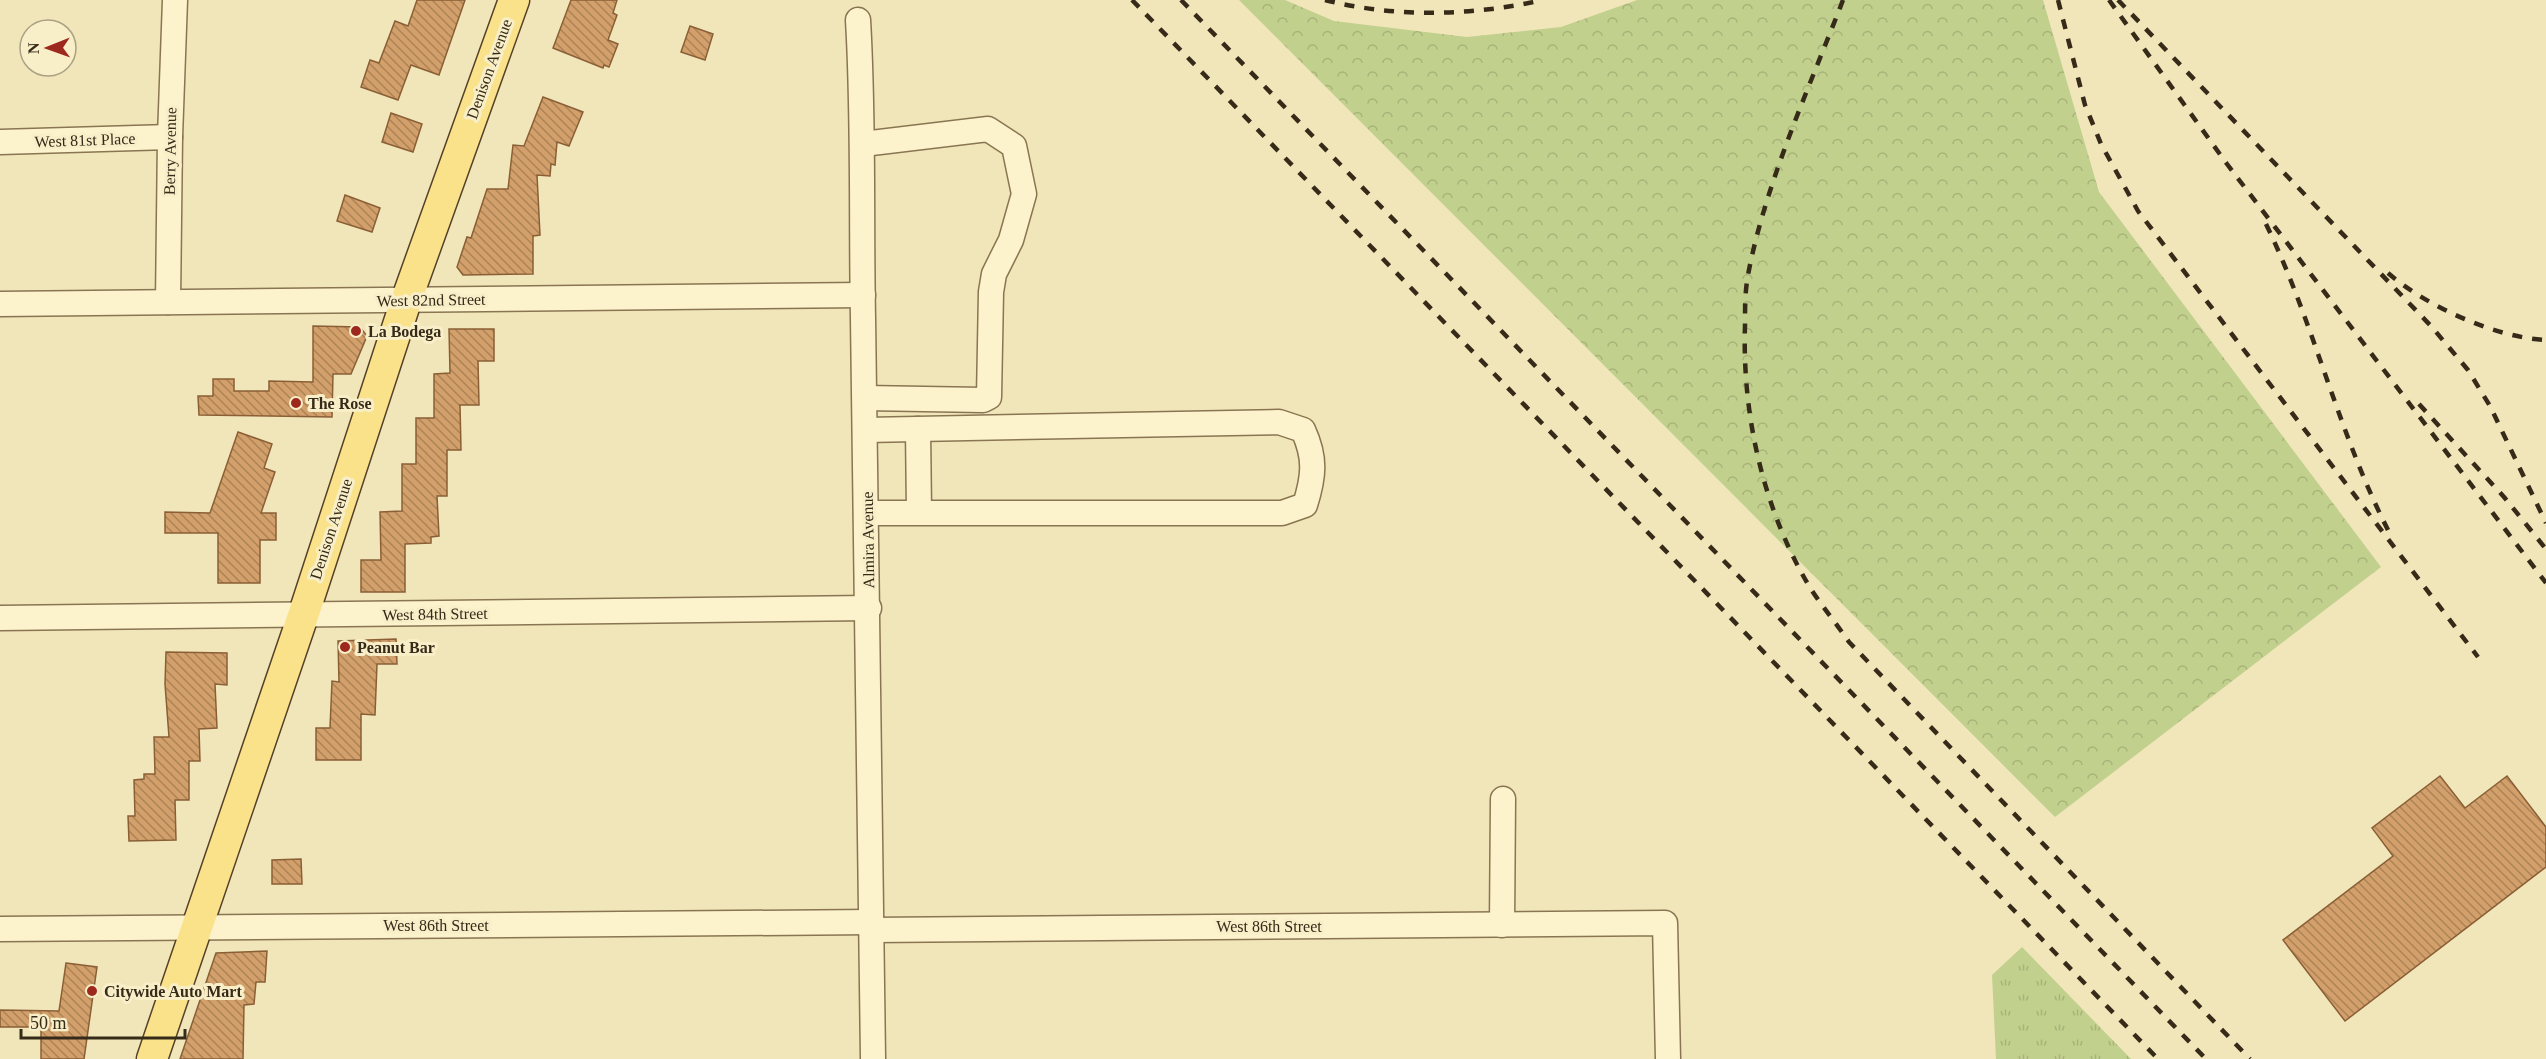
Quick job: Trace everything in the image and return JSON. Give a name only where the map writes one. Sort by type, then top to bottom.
[{"type":"main road","name":"Denison Avenue","points":[[152,1059],[303,616],[406,301],[514,0]]},
{"type":"street","name":"Berry Avenue","points":[[168,302],[170,137],[175,0]]},
{"type":"street","name":"Almira Avenue","points":[[858,20],[863,144],[873,1059]]},
{"type":"street","points":[[863,144],[988,129],[1014,146],[1024,194],[1011,240],[994,274],[991,292],[989,397],[983,400],[865,398]]},
{"type":"street","name":"West 81st Place","points":[[0,142],[170,137]]},
{"type":"street","name":"West 82nd Street","points":[[0,304],[863,295]]},
{"type":"street","points":[[866,430],[1279,422],[1303,430],[1312,450],[1312,481],[1305,505],[1282,513],[867,513]]},
{"type":"street","points":[[918,429],[920,512]]},
{"type":"street","name":"West 84th Street","points":[[0,618],[869,608]]},
{"type":"street","points":[[1502,924],[1503,800]]},
{"type":"street","name":"West 86th Street","points":[[0,929],[1665,923],[1668,1059]]},
{"type":"green space","points":[[1239,0],[1285,0],[1334,21],[1467,37],[1561,27],[1637,0],[2043,0],[2099,192],[2381,567],[2055,817]]},
{"type":"green space","points":[[2022,947],[2131,1059],[1996,1059],[1992,975]]},
{"type":"building","points":[[417,0],[465,0],[439,75],[411,65],[398,100],[361,87],[370,60],[379,63],[395,21],[408,26]]},
{"type":"building","points":[[571,0],[617,0],[613,13],[617,15],[608,40],[618,44],[609,67],[604,65],[603,68],[553,48]]},
{"type":"building","points":[[690,26],[713,34],[705,60],[681,52]]},
{"type":"building","points":[[543,97],[583,112],[569,146],[557,142],[555,165],[551,164],[550,176],[537,175],[540,235],[533,236],[533,274],[463,275],[457,267],[467,237],[471,238],[487,189],[508,189],[513,145],[524,146]]},
{"type":"building","points":[[391,113],[422,124],[413,152],[382,142]]},
{"type":"building","points":[[345,195],[380,208],[372,232],[337,221]]},
{"type":"building","points":[[313,326],[360,327],[367,336],[351,374],[333,374],[332,417],[199,415],[198,396],[213,396],[213,379],[234,379],[234,391],[269,391],[269,381],[313,382]]},
{"type":"building","points":[[449,329],[494,329],[494,361],[478,361],[479,405],[460,405],[461,450],[447,450],[447,496],[437,496],[439,536],[431,537],[431,543],[405,544],[405,592],[361,592],[361,560],[381,560],[380,512],[402,511],[402,464],[416,464],[416,418],[434,418],[434,374],[450,373]]},
{"type":"building","points":[[238,432],[272,444],[264,468],[275,472],[261,513],[276,513],[276,540],[260,540],[260,583],[218,583],[218,533],[165,533],[165,512],[210,513]]},
{"type":"building","points":[[396,639],[397,664],[377,664],[375,715],[361,714],[361,760],[316,760],[316,728],[330,728],[332,681],[339,682],[338,641]]},
{"type":"building","points":[[166,652],[227,653],[227,685],[215,684],[217,728],[199,729],[200,761],[189,761],[189,800],[175,800],[176,840],[129,841],[128,816],[135,816],[134,780],[144,779],[144,774],[155,774],[154,737],[169,737],[165,684]]},
{"type":"building","points":[[2440,776],[2465,808],[2507,776],[2546,827],[2546,867],[2345,1021],[2283,940],[2393,856],[2372,828]]},
{"type":"building","points":[[301,859],[302,884],[272,884],[272,860]]},
{"type":"building","points":[[267,951],[265,982],[256,982],[254,1004],[244,1005],[243,1059],[180,1059],[216,953]]},
{"type":"building","points":[[66,963],[97,967],[84,1059],[41,1059],[41,1027],[0,1027],[0,1010],[59,1011]]},
{"type":"railway","points":[[1132,0],[2158,1059]]},
{"type":"railway","points":[[1181,0],[2206,1059]]},
{"type":"railway","points":[[1325,0],[1379,10],[1434,13],[1489,9],[1543,0]]},
{"type":"railway","points":[[1843,0],[1765,206],[1747,281],[1745,306],[1747,393],[1759,460],[1779,525],[1809,586],[1849,642],[2250,1059]]},
{"type":"railway","points":[[2058,0],[2085,105],[2101,144],[2138,211],[2478,657]]},
{"type":"railway","points":[[2109,0],[2227,164],[2546,583]]},
{"type":"railway","points":[[2118,0],[2431,326],[2468,370],[2490,406],[2546,523]]},
{"type":"railway","points":[[2266,224],[2298,300],[2370,493],[2388,530]]},
{"type":"railway","points":[[2388,273],[2422,297],[2462,318],[2506,333],[2546,340]]},
{"type":"railway","points":[[2419,404],[2504,497],[2546,549]]},
{"type":"place","name":"La Bodega","points":[[356,331]]},
{"type":"place","name":"The Rose","points":[[296,403]]},
{"type":"place","name":"Peanut Bar","points":[[345,647]]},
{"type":"place","name":"Citywide Auto Mart","points":[[92,991]]}]
